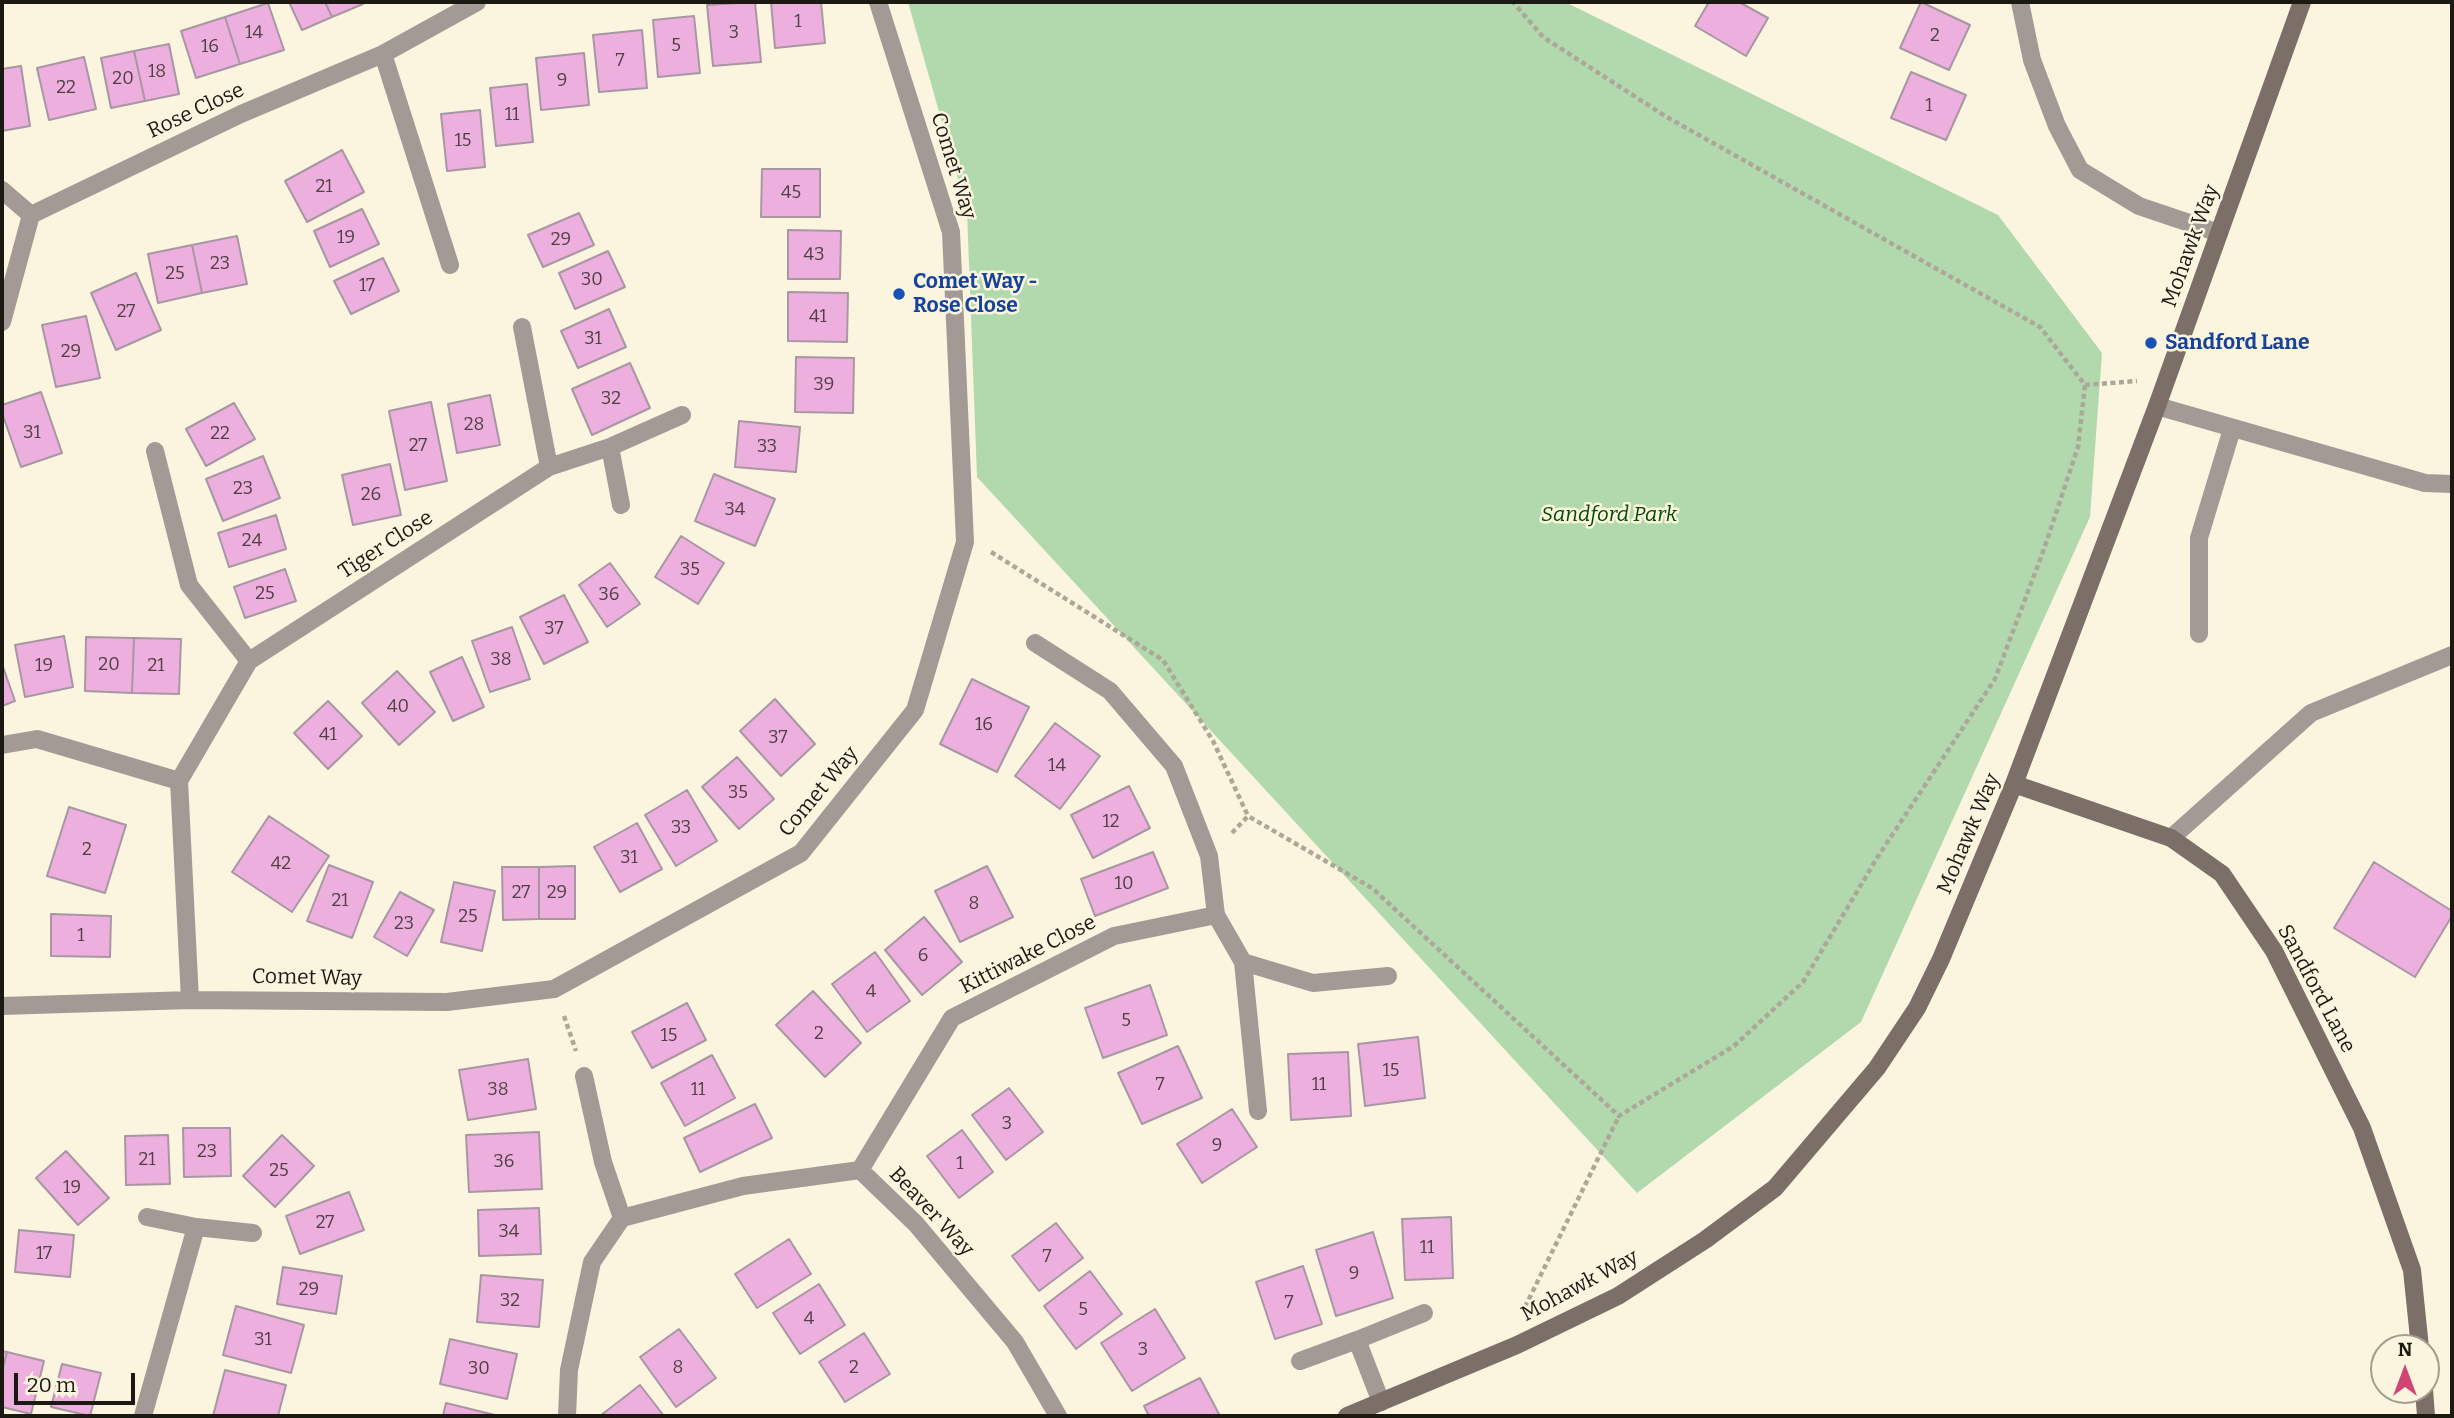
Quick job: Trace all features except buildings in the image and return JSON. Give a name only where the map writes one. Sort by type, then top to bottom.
[{"type":"street","name":"Rose Close","points":[[31,215],[242,114],[383,54],[477,2]]},
{"type":"street","name":"Comet Way","points":[[2,1006],[190,1000],[447,1002],[554,989],[801,853],[915,710],[965,542],[951,232],[878,2]]},
{"type":"street","points":[[2020,2],[2032,60],[2056,126],[2080,170],[2139,206],[2220,233]]},
{"type":"street","name":"Mohawk Way","points":[[1348,1416],[1517,1345],[1618,1296],[1705,1240],[1775,1188],[1877,1068],[1917,1008],[1941,959],[2014,784],[2157,406],[2302,2]]},
{"type":"street","points":[[383,54],[450,265]]},
{"type":"street","points":[[2,190],[31,215],[2,322]]},
{"type":"street","points":[[522,327],[549,467]]},
{"type":"street","points":[[2157,406],[2425,483],[2452,484]]},
{"type":"street","name":"Tiger Close","points":[[179,781],[249,661],[549,467],[610,447],[682,415]]},
{"type":"street","points":[[2199,634],[2199,538],[2232,429]]},
{"type":"street","points":[[610,447],[621,505]]},
{"type":"street","points":[[155,451],[189,585],[249,661]]},
{"type":"street","points":[[1035,643],[1110,691],[1174,766],[1209,856],[1216,915],[1243,962],[1258,1111]]},
{"type":"street","points":[[2171,838],[2311,713],[2452,655]]},
{"type":"street","points":[[2,745],[37,739],[179,781],[190,1000]]},
{"type":"street","name":"Sandford Lane","points":[[2014,784],[2171,838],[2222,874],[2274,951],[2362,1128],[2412,1270],[2419,1334]]},
{"type":"street","name":"Kittiwake Close","points":[[860,1170],[952,1018],[1114,936],[1216,915]]},
{"type":"street","points":[[1243,962],[1313,983],[1388,976]]},
{"type":"street","points":[[567,1416],[569,1370],[592,1262],[622,1218],[603,1162],[584,1076]]},
{"type":"street","name":"Beaver Way","points":[[622,1218],[743,1186],[860,1170],[916,1224],[1015,1342],[1058,1416]]},
{"type":"street","points":[[147,1217],[196,1227],[253,1233]]},
{"type":"street","points":[[143,1416],[196,1227]]},
{"type":"street","points":[[1300,1360],[1424,1313]]},
{"type":"street","points":[[1357,1340],[1381,1402]]},
{"type":"path","points":[[1513,2],[1543,37],[1665,116],[2040,327],[2085,385],[2078,447],[2044,549],[1995,679],[1877,858],[1803,982],[1734,1046],[1619,1116],[1528,1304],[1518,1312]]},
{"type":"path","points":[[2085,385],[2139,381]]},
{"type":"path","points":[[965,542],[998,555],[1163,660],[1213,741],[1248,816],[1372,888],[1619,1116]]},
{"type":"path","points":[[1209,856],[1248,816]]},
{"type":"path","points":[[554,989],[584,1076]]},
{"type":"green space","name":"Sandford Park","points":[[908,2],[1565,2],[1998,215],[2102,353],[2090,517],[1861,1022],[1637,1193],[977,477],[967,211]]},
{"type":"place","name":"Comet Way - Rose Close","points":[[899,294]]},
{"type":"place","name":"Sandford Lane","points":[[2151,343]]}]
